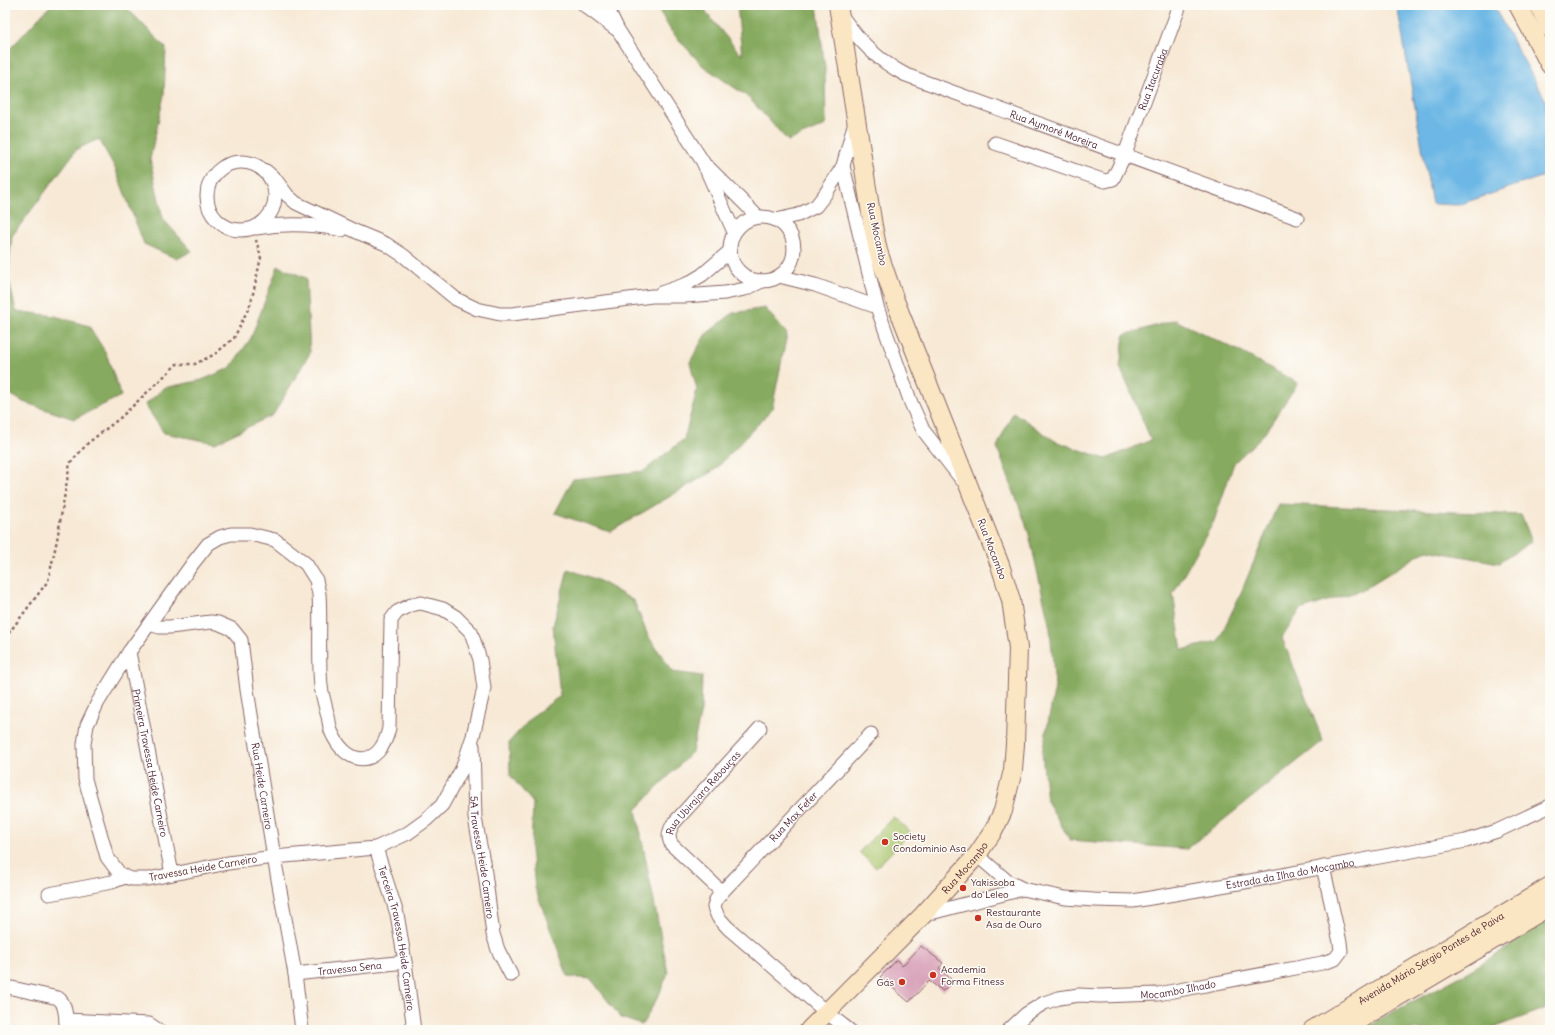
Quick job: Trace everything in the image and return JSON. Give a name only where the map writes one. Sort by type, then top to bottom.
[{"type":"main road","points":[[1518,5],[1550,65]]},
{"type":"main road","points":[[1538,5],[1550,28]]},
{"type":"main road","name":"Rua Mocambo","points":[[809,1030],[923,916],[977,855],[994,830],[1003,811],[1013,770],[1017,711],[1018,648],[1011,600],[1000,565],[968,489],[897,305],[878,251],[838,9]]},
{"type":"main road","name":"Avenida Mário Sérgio Pontes de Paiva","points":[[1312,1030],[1550,886]]},
{"type":"main road","name":"Avenida Mário Sérgio Pontes de Paiva","points":[[1342,1030],[1550,906]]},
{"type":"street","points":[[584,5],[618,30]]},
{"type":"street","points":[[606,5],[618,30],[703,162],[734,232]]},
{"type":"street","name":"Rua Itacuraba","points":[[995,143],[1105,181],[1113,179],[1125,154],[1180,5]]},
{"type":"street","name":"Rua Aymoré Moreira","points":[[838,9],[857,37],[869,50],[892,68],[906,75],[1297,218]]},
{"type":"street","points":[[776,220],[798,215],[816,206],[843,166],[855,119]]},
{"type":"street","points":[[357,232],[314,225],[272,225],[242,230],[232,229],[222,224],[213,216],[208,206],[208,185],[213,175],[222,167],[233,162],[245,161],[256,164],[275,179],[287,195],[296,202],[357,232],[386,244],[404,256],[456,299],[477,309],[500,314],[512,314],[652,296],[685,296],[725,293],[745,289],[762,281]]},
{"type":"street","points":[[703,162],[758,217]]},
{"type":"street","points":[[843,166],[877,307],[911,403],[923,430],[968,489]]},
{"type":"street","points":[[253,228],[263,223],[270,215],[275,204],[276,193],[273,181],[266,171]]},
{"type":"street","points":[[758,217],[767,217],[776,220],[784,226],[794,243],[792,262],[779,276],[771,280],[762,281],[748,278],[737,269],[732,261],[730,251],[734,232],[749,220],[758,217]]},
{"type":"street","points":[[652,296],[692,281],[702,275],[730,251]]},
{"type":"street","points":[[779,276],[815,285],[877,307]]},
{"type":"street","points":[[125,876],[119,873],[108,857],[85,779],[84,744],[87,725],[98,702],[129,652],[192,563],[208,544],[220,537],[231,534],[250,534],[275,540],[306,564],[316,580],[319,594],[321,686],[330,729],[341,748],[348,755],[362,759],[369,758],[377,753],[386,742],[389,728],[391,620],[397,612],[411,605],[422,603],[443,609],[456,617],[471,632],[480,660],[484,688],[473,736],[462,769],[442,805],[426,820],[408,833],[376,848]]},
{"type":"street","name":"Rua Heide Carneiro","points":[[150,624],[159,627],[170,627],[211,622],[218,623],[232,629],[241,640],[247,690],[274,857],[295,974],[302,1030]]},
{"type":"street","name":"Primeira Travessa Heide Carneiro","points":[[129,652],[172,874]]},
{"type":"street","name":"Rua Ubirajara Rebouças","points":[[719,896],[672,845],[668,833],[673,824],[760,728]]},
{"type":"street","name":"Rua Max Fefer","points":[[719,896],[871,734]]},
{"type":"street","name":"5A Travessa Heide Carneiro","points":[[473,736],[475,818],[485,873],[493,934],[498,950],[511,975]]},
{"type":"street","name":"Estrada da Ilha do Mocambo","points":[[977,855],[1007,881],[1023,889],[1065,898],[1133,901],[1466,841],[1497,831],[1550,806]]},
{"type":"street","name":"Travessa Heide Carneiro","points":[[125,876],[132,879],[148,879],[228,863],[274,857],[376,848]]},
{"type":"street","name":"Terceira Travessa Heide Carneiro","points":[[376,848],[397,914],[414,1030]]},
{"type":"street","name":"Mocambo Ilhado","points":[[1008,1030],[1026,1014],[1044,1003],[1059,998],[1079,995],[1100,996],[1158,994],[1322,963],[1335,959],[1341,951],[1340,942],[1323,867]]},
{"type":"street","points":[[49,894],[112,882],[125,876]]},
{"type":"street","name":"Estrada da Ilha do Mocambo","points":[[923,916],[1023,889]]},
{"type":"street","points":[[719,896],[714,906],[716,913],[728,928],[849,1030]]},
{"type":"street","name":"Travessa Sena","points":[[295,974],[405,962]]},
{"type":"street","points":[[12,988],[58,998],[64,1005],[66,1025],[153,1027]]},
{"type":"path","points":[[5,638],[48,581],[57,540],[70,463],[88,443],[120,418],[177,364],[195,364],[215,354],[234,338],[250,303],[261,257],[253,228]]},
{"type":"green space","points":[[51,5],[124,5],[166,48],[164,95],[150,159],[163,219],[192,251],[177,259],[144,244],[115,168],[99,139],[77,149],[12,236],[8,276],[16,311],[55,316],[89,326],[106,353],[121,396],[74,419],[23,402],[5,391],[5,54]]},
{"type":"green space","points":[[656,5],[702,5],[709,16],[742,56],[737,5],[817,5],[825,68],[826,125],[788,141],[748,97],[703,66],[671,31]]},
{"type":"green space","points":[[278,266],[306,278],[310,353],[273,415],[215,443],[164,433],[145,405],[164,388],[202,380],[230,368],[251,338]]},
{"type":"green space","points":[[765,308],[787,334],[772,409],[716,469],[610,532],[555,513],[573,479],[644,471],[684,439],[697,390],[690,362],[705,335],[733,313]]},
{"type":"green space","points":[[1175,320],[1237,350],[1298,383],[1263,435],[1234,463],[1214,521],[1173,594],[1182,650],[1218,641],[1240,595],[1278,504],[1521,515],[1532,541],[1499,563],[1427,550],[1362,590],[1300,610],[1282,638],[1323,741],[1187,849],[1070,840],[1047,801],[1042,753],[1055,687],[1050,628],[1028,530],[997,447],[1013,412],[1055,441],[1106,459],[1151,440],[1120,367],[1124,335]]},
{"type":"green space","points":[[568,569],[598,580],[634,601],[648,636],[673,672],[702,676],[701,711],[692,752],[636,810],[668,973],[659,995],[642,1025],[621,1018],[591,979],[568,977],[535,888],[531,849],[533,803],[510,775],[509,742],[534,715],[560,696],[553,626]]},
{"type":"green space","name":"Society Condominio Asa","points":[[893,817],[911,832],[876,868],[859,852]]},
{"type":"green space","points":[[1550,917],[1550,1007],[1487,1030],[1359,1030],[1459,977],[1507,948]]},
{"type":"water","points":[[1397,5],[1493,5],[1550,108],[1550,174],[1458,205],[1432,204]]},
{"type":"building","points":[[921,946],[943,963],[939,968],[953,981],[943,991],[929,981],[909,1002],[880,977],[897,960],[902,966]]},
{"type":"place","name":"Society Condominio Asa","points":[[885,842]]},
{"type":"place","name":"Yakissoba do Leleo","points":[[963,888]]},
{"type":"place","name":"Restaurante Asa de Ouro","points":[[978,918]]},
{"type":"place","name":"Academia Forma Fitness","points":[[933,975]]},
{"type":"place","name":"Gás","points":[[902,982]]}]
